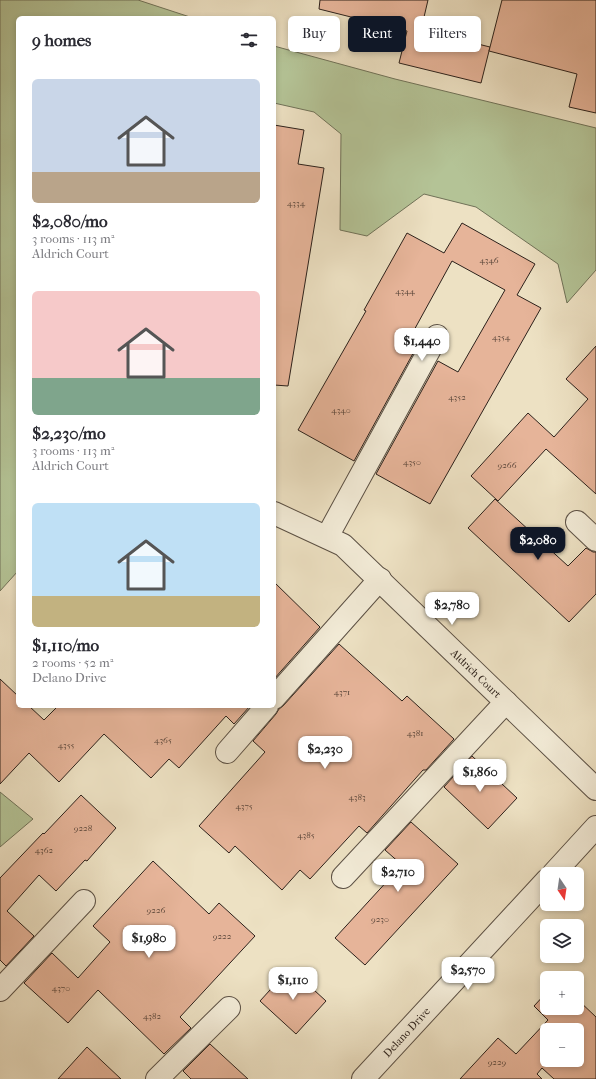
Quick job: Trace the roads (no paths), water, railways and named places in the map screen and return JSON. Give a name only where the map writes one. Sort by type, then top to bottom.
[{"type":"street","points":[[327,537],[438,336]]},
{"type":"street","name":"Aldrich Court","points":[[276,514],[343,545],[596,788]]},
{"type":"street","points":[[577,522],[596,540]]},
{"type":"street","points":[[276,696],[380,579]]},
{"type":"street","points":[[342,877],[506,702]]},
{"type":"street","points":[[227,752],[265,708]]},
{"type":"street","points":[[559,867],[596,827]]},
{"type":"street","name":"Delano Drive","points":[[363,1079],[540,888]]},
{"type":"street","points":[[0,990],[84,901]]},
{"type":"street","points":[[157,1079],[229,1008]]}]
